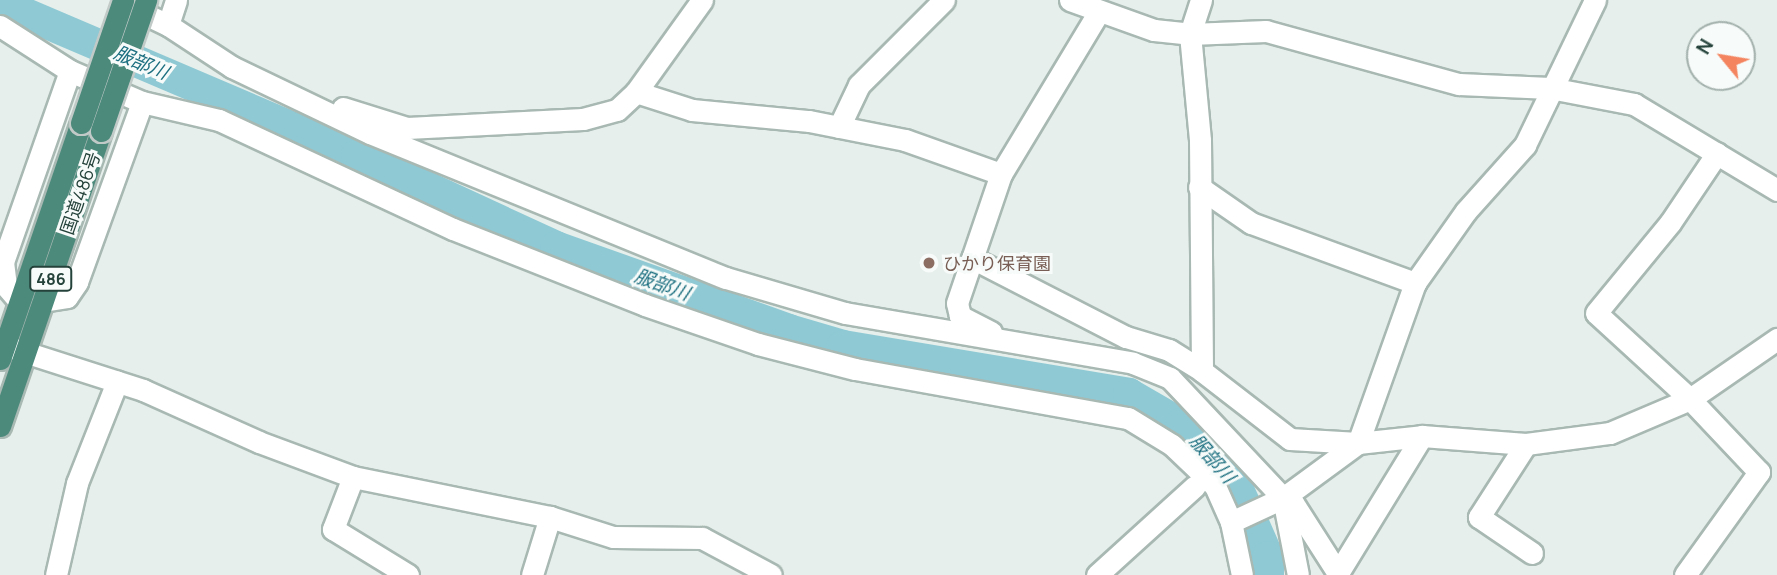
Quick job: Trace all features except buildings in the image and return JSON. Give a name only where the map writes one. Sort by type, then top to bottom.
[{"type":"highway","name":"国道486号","points":[[0,426],[43,301],[123,0]]},
{"type":"highway","name":"国道486号","points":[[2,349],[19,301],[146,0]]},
{"type":"street","points":[[114,0],[168,25],[232,67],[305,102],[726,278],[845,313],[1133,363],[1170,378],[1278,500],[1298,575]]},
{"type":"street","points":[[168,25],[176,0]]},
{"type":"street","points":[[305,102],[308,97],[407,128],[583,119],[617,110],[636,92],[702,0]]},
{"type":"street","points":[[839,127],[859,85],[944,0]]},
{"type":"street","points":[[1070,0],[1098,13],[1154,30],[1190,34],[1266,31],[1459,85],[1550,88],[1634,104],[1777,190]]},
{"type":"street","points":[[1201,0],[1190,34],[1199,187],[1202,370]]},
{"type":"street","points":[[1231,522],[1278,500],[1358,443],[1415,283],[1466,211],[1525,145],[1550,88],[1595,0]]},
{"type":"street","points":[[1009,342],[960,316],[957,303],[1001,174],[1098,13]]},
{"type":"street","points":[[0,26],[70,71],[142,102],[219,120],[453,229],[733,335],[855,369],[1128,418],[1172,445],[1215,486],[1231,522],[1242,575]]},
{"type":"street","points":[[19,301],[6,286],[3,262],[70,71]]},
{"type":"street","points":[[636,92],[692,110],[839,127],[905,141],[1001,174]]},
{"type":"street","points":[[43,301],[67,297],[77,282],[142,102]]},
{"type":"street","points":[[1685,575],[1759,472],[1690,398],[1596,313],[1670,223],[1717,153]]},
{"type":"street","points":[[1199,187],[1251,223],[1415,283]]},
{"type":"street","points":[[972,258],[1126,338],[1168,350],[1202,370],[1290,439],[1358,443],[1422,436],[1526,444],[1610,433],[1690,398],[1777,339]]},
{"type":"street","points":[[2,349],[25,352],[117,382],[353,477],[550,517],[613,537],[702,538],[771,575]]},
{"type":"street","points":[[56,575],[77,482],[117,382]]},
{"type":"street","points":[[1278,500],[1293,503],[1338,574],[1422,436]]},
{"type":"street","points":[[1526,444],[1479,517],[1532,553]]},
{"type":"street","points":[[1172,445],[1195,486],[1208,492],[1231,522]]},
{"type":"street","points":[[353,477],[332,529],[408,575]]},
{"type":"street","points":[[1097,575],[1195,486]]},
{"type":"street","points":[[531,575],[550,517]]},
{"type":"waterway","name":"服部川","points":[[0,3],[357,155],[556,247],[789,330],[843,346],[1129,394],[1181,424],[1237,487],[1268,557],[1268,575]]},
{"type":"place","name":"ひかり保育園","points":[[929,263]]}]
